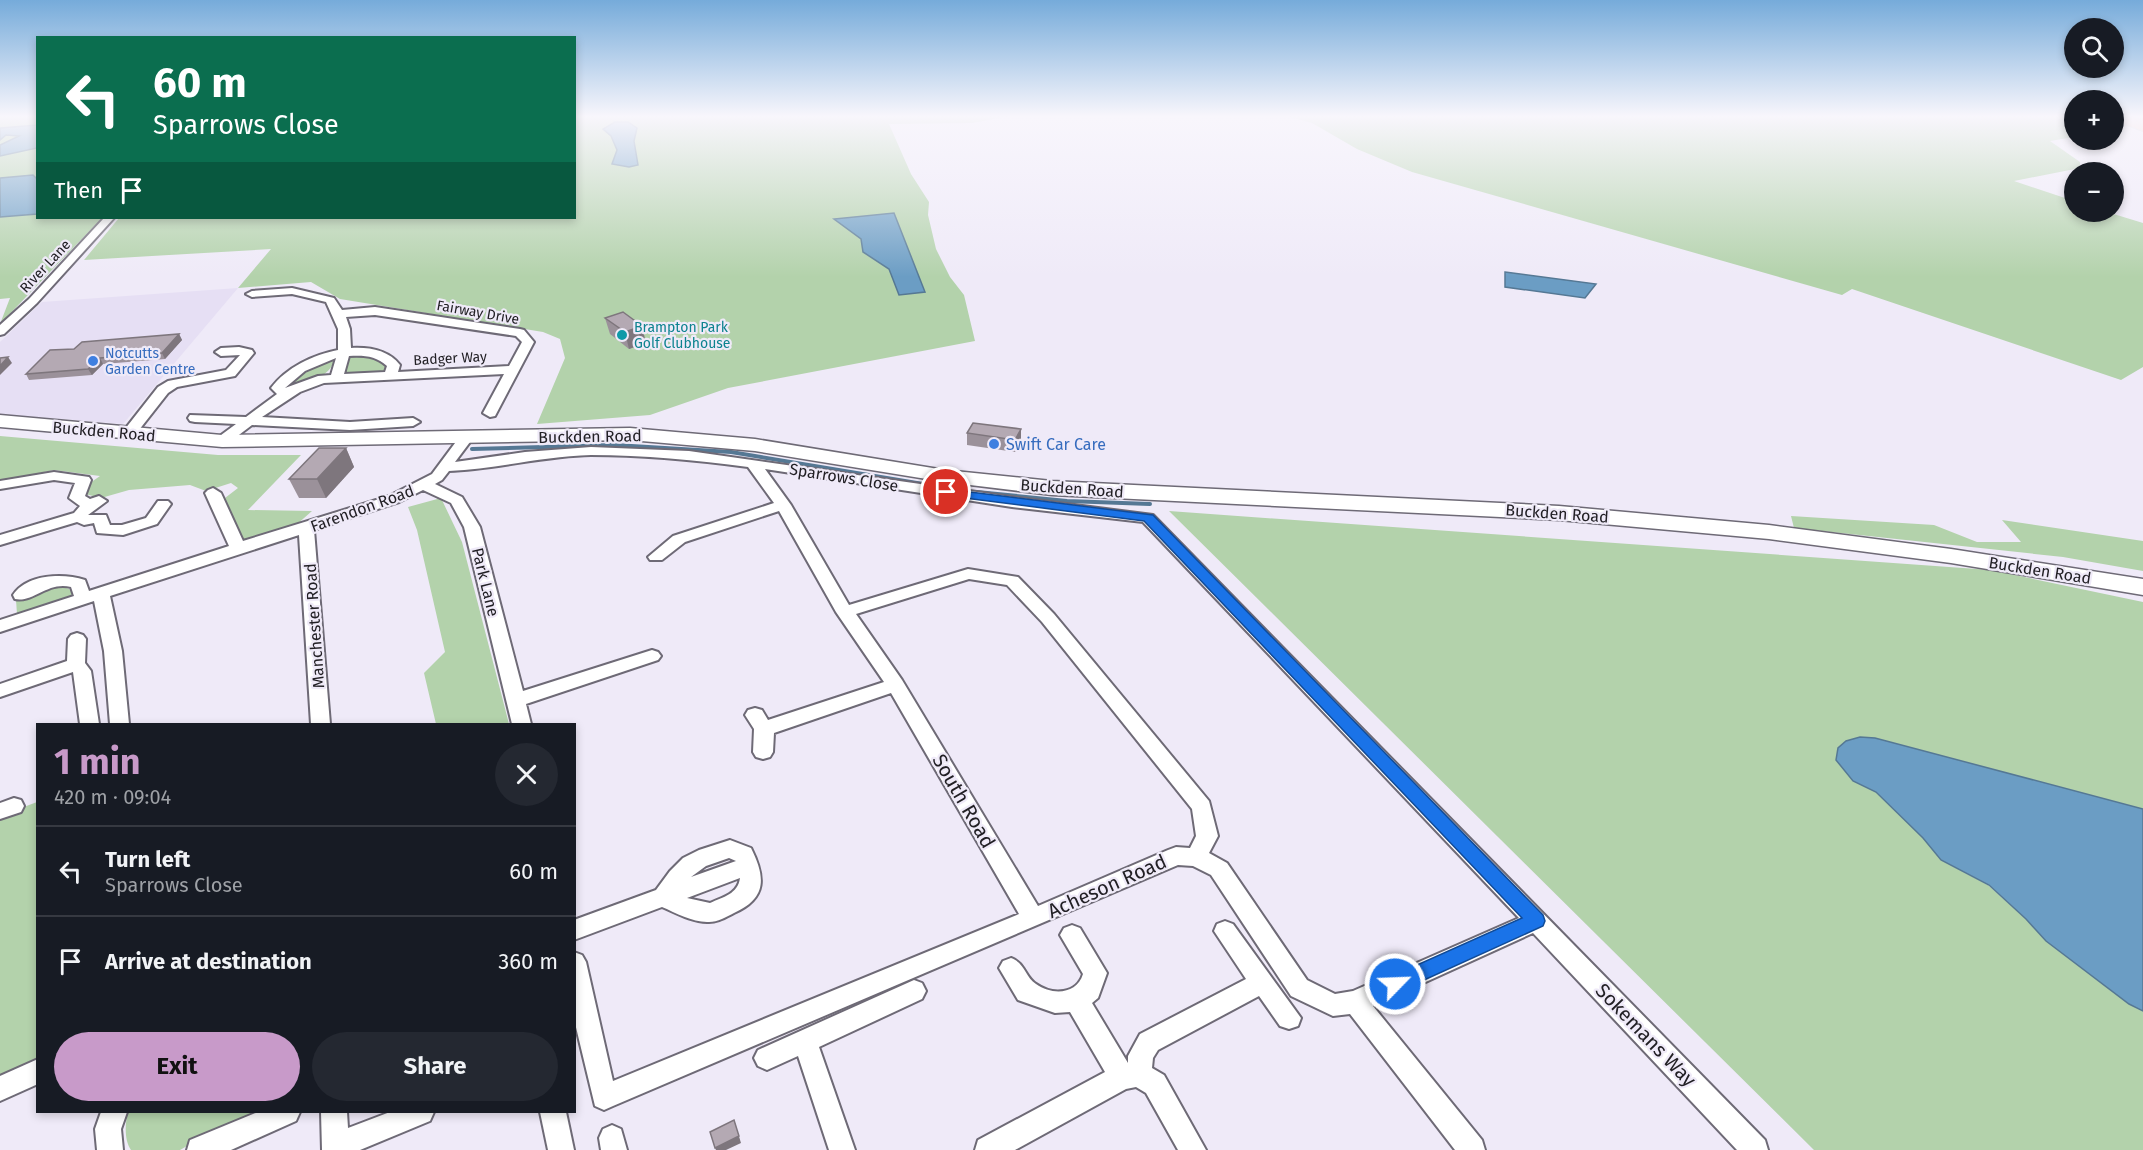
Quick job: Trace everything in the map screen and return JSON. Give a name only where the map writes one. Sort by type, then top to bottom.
[{"type":"main road","name":"Buckden Road","points":[[0,421],[222,441],[630,434],[755,445],[945,476],[1052,488],[1352,501],[1660,521],[1856,543],[2143,587]]},
{"type":"street","name":"River Lane","points":[[0,331],[33,301],[108,219]]},
{"type":"street","points":[[250,294],[292,291],[330,300],[339,314],[347,343],[337,377]]},
{"type":"street","name":"Fairway Drive","points":[[339,314],[375,310],[520,333],[528,342],[490,413]]},
{"type":"street","points":[[130,432],[163,390],[173,384],[230,373],[248,352],[221,352]]},
{"type":"street","name":"Badger Way","points":[[284,394],[278,388],[284,378],[296,369],[319,359],[344,353],[372,352],[388,356],[394,365],[389,376]]},
{"type":"street","name":"Badger Way","points":[[222,441],[284,394],[306,384],[337,377],[514,370]]},
{"type":"street","points":[[195,418],[350,426],[413,422]]},
{"type":"street","name":"Farendon Road","points":[[0,626],[394,499],[425,485],[447,467],[466,438]]},
{"type":"street","points":[[447,467],[470,466],[525,456],[591,451],[689,455],[753,463]]},
{"type":"street","name":"South Road","points":[[753,463],[783,505],[845,612],[895,685],[1033,918]]},
{"type":"street","name":"Sparrows Close","points":[[753,463],[1012,502],[1148,518],[1536,921]]},
{"type":"street","points":[[1,485],[54,476],[84,480],[77,498],[89,507]]},
{"type":"street","name":"Park Lane","points":[[425,485],[457,500],[472,527],[522,723]]},
{"type":"street","points":[[213,493],[238,548]]},
{"type":"street","points":[[89,507],[84,520],[101,518],[103,530],[123,530],[152,520],[163,504]]},
{"type":"street","points":[[656,557],[679,539],[783,505]]},
{"type":"street","points":[[0,540],[89,507]]},
{"type":"street","name":"Manchester Road","points":[[306,528],[321,723]]},
{"type":"street","points":[[845,612],[968,574],[1012,581],[1048,618],[1202,807],[1207,836],[1196,857],[1219,869],[1299,988],[1333,1005],[1355,1002],[1536,921]]},
{"type":"street","points":[[21,596],[45,583],[71,580],[79,584],[82,599]]},
{"type":"street","points":[[101,593],[113,651],[120,723]]},
{"type":"street","points":[[77,639],[76,664],[82,672],[90,723]]},
{"type":"street","points":[[517,700],[652,656]]},
{"type":"street","points":[[0,691],[76,664]]},
{"type":"street","points":[[763,752],[760,722],[895,685]]},
{"type":"street","name":"Acheson Road","points":[[576,971],[604,1096],[1033,918],[1176,856],[1196,857]]},
{"type":"street","points":[[576,929],[749,865],[752,874],[749,891],[734,904],[710,913],[685,908],[664,897]]},
{"type":"street","name":"Sokemans Way","points":[[1536,921],[1755,1150]]},
{"type":"street","points":[[1225,931],[1289,1018]]},
{"type":"street","points":[[1011,968],[1027,992],[1055,1002],[1077,1001],[1090,990],[1095,973],[1072,935]]},
{"type":"street","points":[[988,1150],[1130,1076],[1149,1042],[1263,982]]},
{"type":"street","points":[[767,1058],[914,991]]},
{"type":"street","points":[[1077,1001],[1130,1076],[1155,1084],[1193,1150]]},
{"type":"street","points":[[1355,1002],[1472,1150]]},
{"type":"street","points":[[804,1041],[842,1150]]},
{"type":"street","points":[[0,1089],[36,1072]]},
{"type":"street","points":[[110,1150],[108,1128],[114,1113]]},
{"type":"street","points":[[200,1150],[285,1113]]},
{"type":"street","points":[[334,1113],[335,1149],[419,1113]]},
{"type":"street","points":[[553,1113],[561,1150]]},
{"type":"shaded area","points":[[238,288],[123,424],[0,414],[0,342],[42,302]]},
{"type":"green space","points":[[0,170],[36,170],[36,178],[33,175],[0,178]]},
{"type":"green space","points":[[576,170],[909,170],[929,202],[928,215],[936,249],[950,277],[964,295],[975,341],[728,388],[650,415],[537,424],[565,358],[560,339],[543,332],[340,299],[311,282],[238,288],[271,249],[84,260],[118,219],[576,219]]},
{"type":"green space","points":[[1406,170],[2064,170],[2014,181],[2064,198],[2064,222],[2124,222],[2124,217],[2143,223],[2143,367],[2121,380],[1852,289],[1842,295]]},
{"type":"green space","points":[[36,214],[36,219],[101,219],[0,324],[10,298],[0,299],[0,217]]},
{"type":"green space","points":[[350,356],[368,357],[387,364],[386,373],[348,375],[344,372]]},
{"type":"green space","points":[[335,358],[323,375],[288,388],[288,379],[316,363]]},
{"type":"green space","points":[[0,436],[218,455],[301,455],[248,510],[312,511],[295,526],[244,541],[225,498],[238,488],[231,483],[206,491],[190,485],[129,490],[101,498],[85,494],[90,483],[100,476],[54,470],[0,481]]},
{"type":"green space","points":[[441,498],[462,542],[509,723],[436,723],[424,673],[445,652],[417,530],[408,507]]},
{"type":"green space","points":[[1169,511],[1991,570],[2143,602],[2143,809],[1875,738],[1853,781],[1876,791],[1923,838],[1941,860],[1988,885],[2026,919],[2046,941],[2129,1004],[2143,1011],[2143,1150],[1814,1150]]},
{"type":"green space","points":[[1791,516],[1934,525],[1977,542],[2021,542],[2002,520],[2143,541],[2143,571],[2063,557],[1794,528]]},
{"type":"green space","points":[[64,587],[71,590],[72,597],[17,614],[16,600],[50,588]]},
{"type":"green space","points":[[36,802],[36,1068],[0,1086],[0,816]]},
{"type":"green space","points":[[128,1113],[255,1113],[180,1150],[131,1150],[127,1141]]},
{"type":"water","points":[[33,175],[36,178],[36,214],[0,217],[0,178]]},
{"type":"water","points":[[894,213],[925,292],[899,295],[889,269],[863,252],[861,239],[834,219]]},
{"type":"water","points":[[1505,272],[1596,284],[1585,298],[1505,287]]},
{"type":"water","points":[[1860,737],[1875,738],[2143,809],[2143,1011],[2129,1004],[2046,941],[1989,885],[1941,860],[1923,838],[1876,792],[1853,781],[1836,760],[1838,748],[1846,741]]},
{"type":"building","points":[[623,312],[642,326],[625,332],[605,318]]},
{"type":"building","points":[[179,334],[162,353],[100,358],[88,369],[26,374],[50,350],[74,349],[82,342]]},
{"type":"building","points":[[8,357],[0,366],[0,358]]},
{"type":"building","points":[[973,423],[1021,429],[1015,440],[967,433]]},
{"type":"building","points":[[319,448],[346,448],[317,479],[289,479]]},
{"type":"building","points":[[734,1120],[739,1136],[715,1148],[710,1132]]},
{"type":"waterway","points":[[472,449],[615,445],[731,452],[959,490]]},
{"type":"waterway","points":[[977,492],[1067,501],[1150,504]]},
{"type":"place","name":"Brampton Park Golf Clubhouse","points":[[622,335]]},
{"type":"place","name":"Notcutts Garden Centre","points":[[93,361]]},
{"type":"place","name":"Swift Car Care","points":[[994,444]]},
{"type":"route","points":[[946,492],[1148,518],[1536,921],[1395,984]]}]
